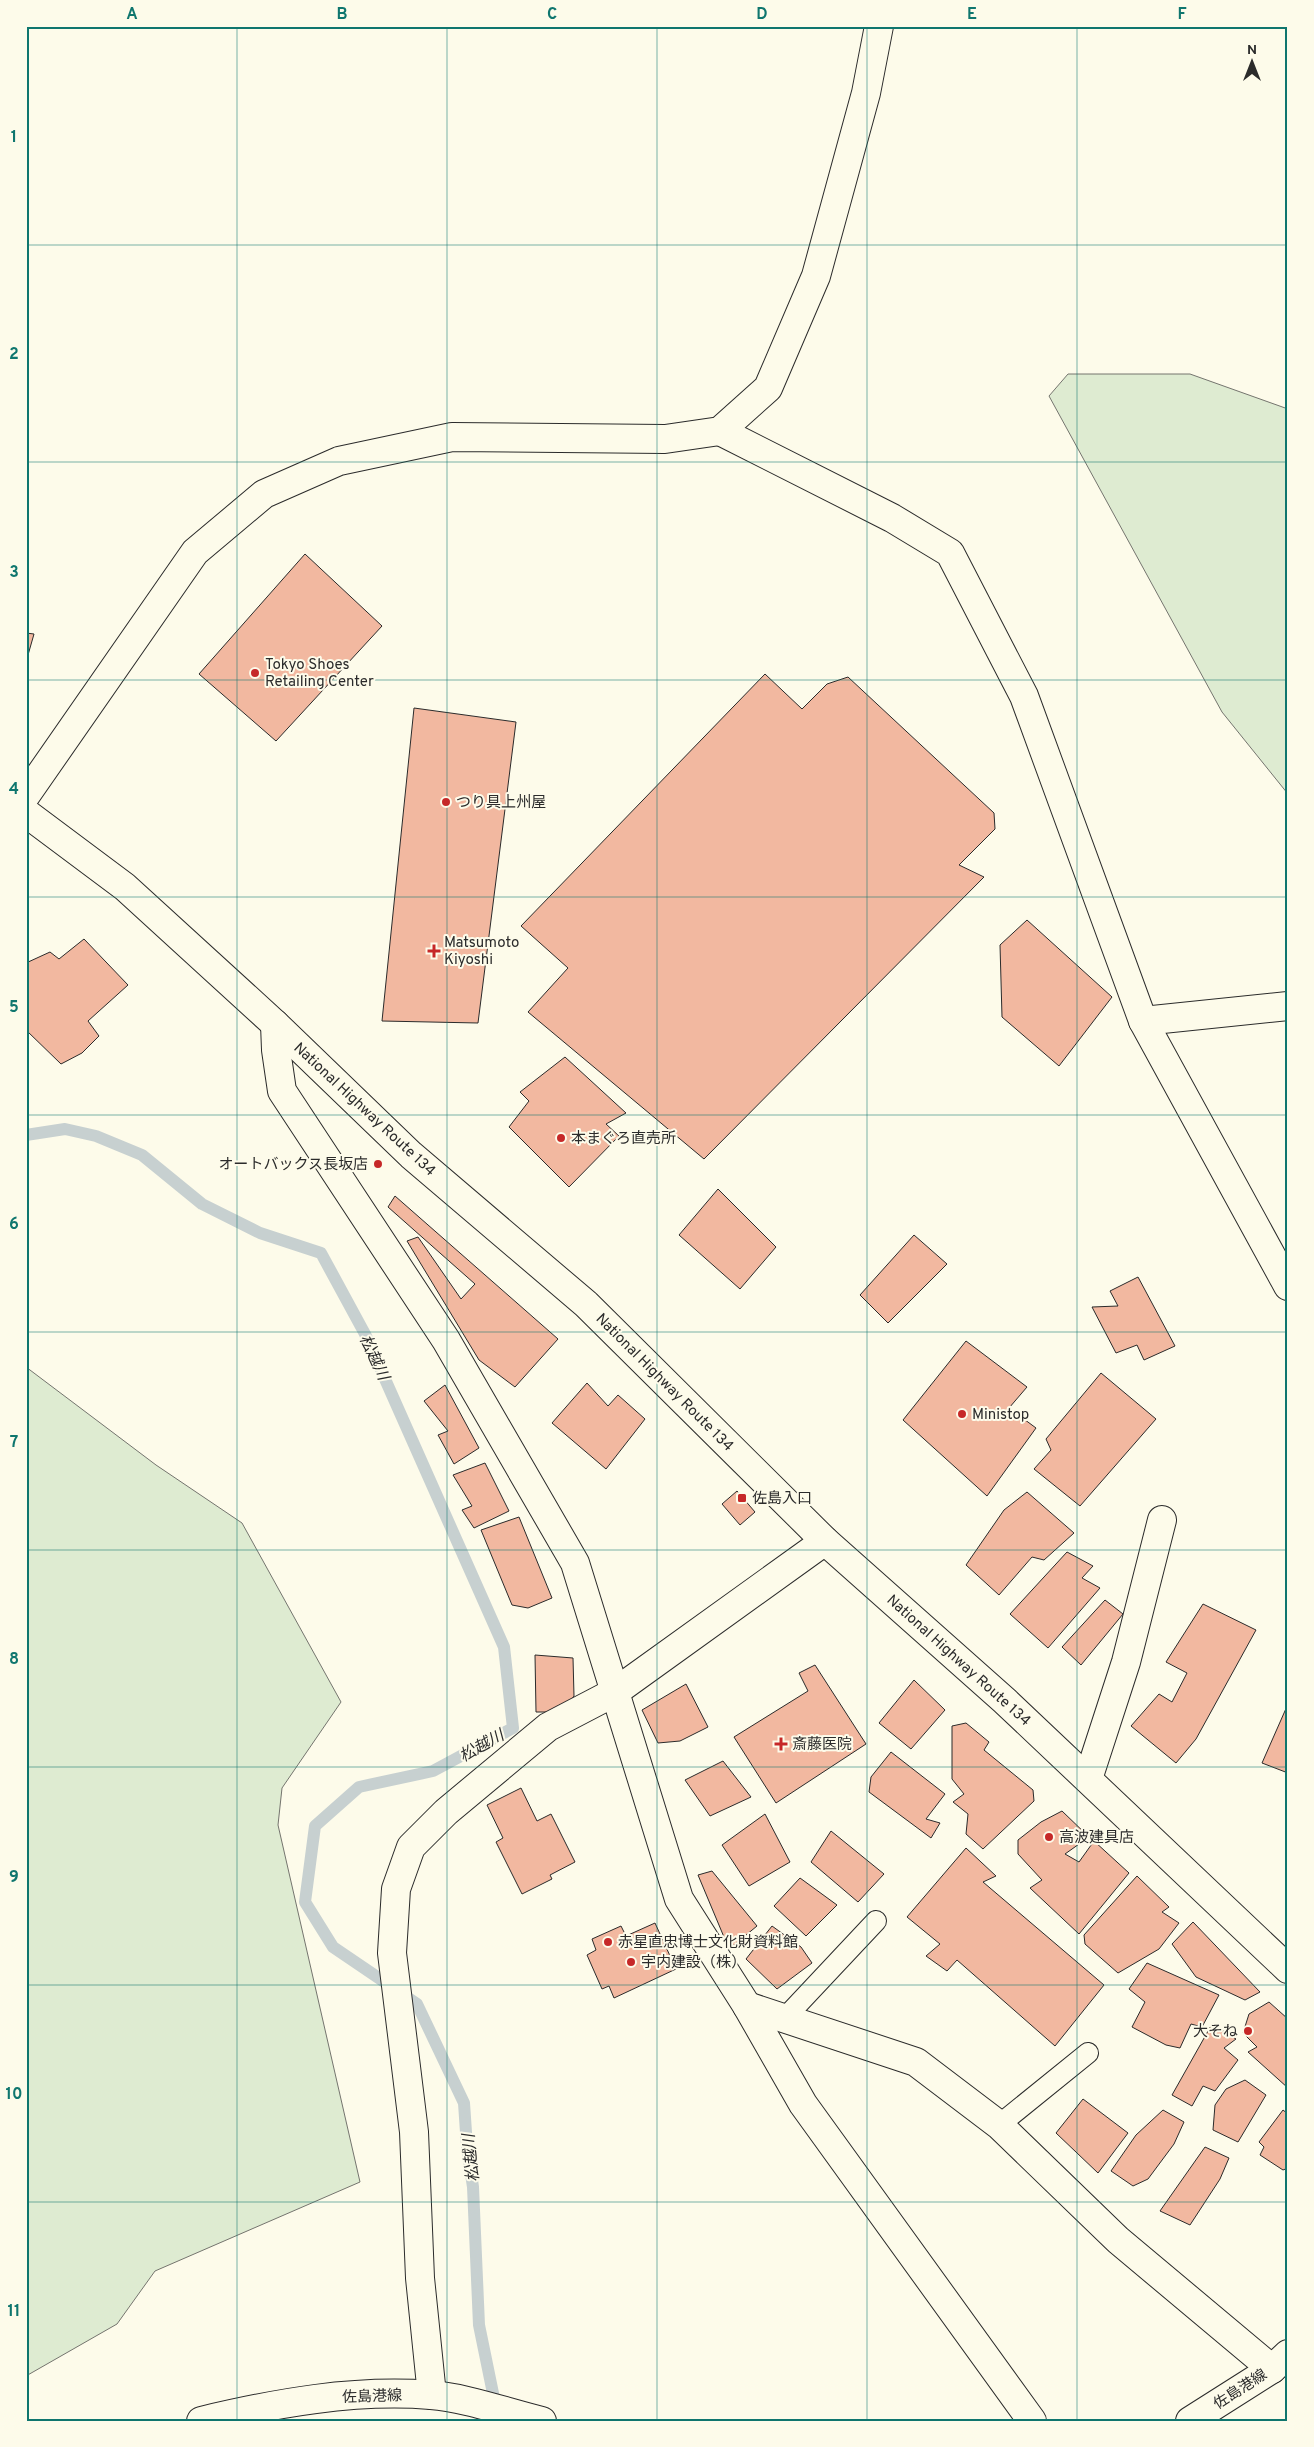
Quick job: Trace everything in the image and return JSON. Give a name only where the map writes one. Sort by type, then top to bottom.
[{"type":"main road","points":[[26,795],[195,552],[264,494],[339,461],[452,437],[665,439],[720,431],[768,388],[816,276],[866,93],[879,26]]},
{"type":"main road","points":[[720,431],[892,518],[950,553],[1024,696],[1143,1021],[1288,1286]]},
{"type":"main road","name":"National Highway Route 134","points":[[26,813],[125,887],[275,1024],[411,1154],[586,1304],[825,1541],[1005,1701],[1288,1969]]},
{"type":"main road","points":[[1143,1021],[1288,1006]]},
{"type":"main road","points":[[275,1024],[276,1050],[282,1091],[446,1340],[575,1563],[679,1899],[747,2006],[803,2104],[1032,2421]]},
{"type":"main road","points":[[1088,1779],[1126,1662],[1162,1520]]},
{"type":"main road","points":[[441,2397],[420,2278],[414,2132],[392,1953],[396,1889],[411,1847],[446,1812],[548,1727],[615,1692],[825,1541]]},
{"type":"main road","points":[[747,2006],[916,2062],[999,2125],[1118,2240],[1280,2361]]},
{"type":"main road","name":"佐島港線","points":[[1190,2421],[1280,2361]]},
{"type":"main road","name":"佐島港線","points":[[201,2421],[268,2405],[362,2395],[441,2397],[542,2421]]},
{"type":"lane","points":[[784,2019],[876,1921]]},
{"type":"lane","points":[[999,2125],[1088,2053]]},
{"type":"green space","points":[[1068,374],[1190,374],[1288,409],[1288,794],[1222,712],[1049,396]]},
{"type":"green space","points":[[26,1367],[156,1465],[242,1523],[341,1702],[282,1788],[278,1825],[360,2182],[155,2271],[117,2324],[26,2376]]},
{"type":"building","points":[[305,554],[382,626],[276,741],[199,674]]},
{"type":"building","points":[[26,633],[34,634],[26,662]]},
{"type":"building","points":[[765,674],[802,709],[827,684],[848,677],[994,813],[995,829],[959,865],[984,877],[704,1159],[528,1012],[568,968],[521,926]]},
{"type":"building","points":[[414,708],[516,722],[478,1023],[382,1021]]},
{"type":"building","points":[[1027,920],[1112,997],[1059,1066],[1002,1017],[1000,945]]},
{"type":"building","points":[[84,939],[128,985],[88,1021],[99,1036],[82,1053],[61,1064],[26,1030],[26,963],[50,952],[59,959]]},
{"type":"building","points":[[565,1057],[626,1113],[606,1124],[619,1136],[569,1187],[509,1127],[529,1101],[520,1092]]},
{"type":"building","points":[[718,1189],[776,1247],[740,1289],[679,1235]]},
{"type":"building","points":[[395,1196],[558,1339],[515,1387],[479,1360],[407,1241],[418,1237],[461,1299],[475,1284],[388,1207]]},
{"type":"building","points":[[914,1235],[947,1264],[888,1323],[860,1295]]},
{"type":"building","points":[[1138,1277],[1175,1346],[1144,1360],[1137,1345],[1116,1353],[1092,1307],[1118,1306],[1110,1291]]},
{"type":"building","name":"Ministop","points":[[966,1341],[1027,1387],[1009,1408],[1036,1428],[987,1496],[903,1420]]},
{"type":"building","points":[[1101,1373],[1156,1419],[1080,1506],[1034,1469],[1051,1450],[1046,1439]]},
{"type":"building","points":[[587,1383],[608,1406],[618,1395],[645,1419],[606,1469],[552,1423]]},
{"type":"building","points":[[445,1385],[479,1448],[454,1464],[438,1435],[448,1431],[424,1401]]},
{"type":"building","points":[[485,1463],[509,1511],[474,1528],[462,1510],[472,1506],[453,1475]]},
{"type":"building","points":[[737,1491],[755,1512],[740,1525],[722,1504]]},
{"type":"building","points":[[1027,1492],[1074,1533],[1044,1560],[1032,1557],[999,1595],[966,1565],[1004,1510]]},
{"type":"building","points":[[519,1517],[552,1598],[528,1608],[512,1605],[481,1530]]},
{"type":"building","points":[[1067,1552],[1093,1566],[1082,1578],[1100,1588],[1048,1648],[1010,1614]]},
{"type":"building","points":[[1105,1600],[1123,1614],[1081,1665],[1062,1647]]},
{"type":"building","points":[[1203,1604],[1256,1630],[1196,1739],[1176,1763],[1131,1726],[1159,1694],[1172,1702],[1187,1673],[1166,1662]]},
{"type":"building","points":[[535,1655],[573,1658],[574,1696],[563,1712],[536,1712]]},
{"type":"building","points":[[815,1665],[866,1744],[776,1803],[734,1737],[808,1691],[799,1673]]},
{"type":"building","points":[[914,1680],[945,1710],[911,1749],[879,1723]]},
{"type":"building","points":[[686,1684],[708,1727],[680,1741],[658,1743],[642,1710]]},
{"type":"building","points":[[1288,1704],[1288,1773],[1262,1763]]},
{"type":"building","points":[[966,1723],[989,1742],[984,1750],[1033,1790],[1034,1801],[983,1849],[966,1834],[968,1814],[953,1802],[964,1794],[952,1779],[952,1726]]},
{"type":"building","points":[[891,1752],[945,1794],[926,1819],[940,1823],[931,1838],[869,1792],[871,1777]]},
{"type":"building","points":[[723,1761],[751,1797],[710,1816],[685,1780]]},
{"type":"building","points":[[521,1788],[537,1821],[551,1814],[575,1862],[550,1875],[552,1879],[522,1894],[496,1842],[503,1838],[487,1805]]},
{"type":"building","points":[[1062,1811],[1089,1837],[1065,1854],[1079,1862],[1094,1841],[1129,1873],[1079,1934],[1030,1888],[1042,1880],[1018,1854],[1018,1840],[1041,1822]]},
{"type":"building","points":[[765,1814],[790,1862],[749,1886],[722,1845]]},
{"type":"building","points":[[831,1831],[884,1874],[858,1902],[811,1862]]},
{"type":"building","points":[[966,1848],[996,1876],[983,1882],[1104,1985],[1055,2046],[957,1960],[947,1971],[926,1956],[940,1944],[907,1917]]},
{"type":"building","points":[[712,1871],[757,1926],[729,1949],[698,1875]]},
{"type":"building","points":[[1137,1876],[1169,1907],[1162,1912],[1179,1923],[1159,1949],[1118,1973],[1085,1944],[1084,1935]]},
{"type":"building","points":[[800,1878],[837,1905],[806,1936],[774,1906]]},
{"type":"building","points":[[1193,1922],[1260,1992],[1245,2000],[1196,1977],[1172,1944]]},
{"type":"building","name":"宇内建設（株）","points":[[655,1923],[676,1969],[614,1998],[609,1986],[602,1989],[587,1955],[596,1950],[592,1939],[621,1926],[626,1936]]},
{"type":"building","points":[[772,1926],[801,1947],[812,1963],[777,1989],[746,1959]]},
{"type":"building","points":[[1147,1963],[1219,1995],[1202,2027],[1191,2024],[1180,2048],[1166,2045],[1132,2027],[1145,2002],[1129,1989]]},
{"type":"building","points":[[1269,2002],[1288,2019],[1288,2088],[1248,2052],[1257,2047],[1243,2033],[1249,2014]]},
{"type":"building","points":[[1212,2024],[1236,2039],[1224,2048],[1238,2060],[1215,2091],[1203,2086],[1192,2106],[1172,2095]]},
{"type":"building","points":[[1245,2080],[1266,2095],[1238,2142],[1213,2130],[1215,2105],[1226,2089]]},
{"type":"building","points":[[1083,2099],[1128,2133],[1098,2173],[1056,2133]]},
{"type":"building","points":[[1163,2110],[1184,2122],[1174,2144],[1148,2179],[1133,2186],[1111,2171],[1136,2135]]},
{"type":"building","points":[[1283,2110],[1288,2114],[1288,2168],[1283,2170],[1260,2155],[1264,2147],[1259,2142]]},
{"type":"building","points":[[1205,2147],[1229,2158],[1220,2179],[1190,2225],[1160,2211]]},
{"type":"waterway","name":"松越川","points":[[26,1135],[65,1129],[96,1136],[142,1155],[202,1204],[260,1233],[321,1253],[365,1334],[504,1647],[513,1728],[433,1771],[359,1787],[315,1826],[305,1902],[333,1947],[417,2004],[464,2103],[467,2147],[473,2187],[479,2325],[496,2408]]},
{"type":"place","name":"Tokyo Shoes Retailing Center","points":[[255,673]]},
{"type":"place","name":"つり具上州屋","points":[[446,802]]},
{"type":"place","name":"Matsumoto Kiyoshi","points":[[434,951]]},
{"type":"place","name":"本まぐろ直売所","points":[[561,1138]]},
{"type":"place","name":"オートバックス長坂店","points":[[378,1164]]},
{"type":"place","name":"Ministop","points":[[962,1414]]},
{"type":"place","name":"佐島入口","points":[[742,1498]]},
{"type":"place","name":"斎藤医院","points":[[781,1744]]},
{"type":"place","name":"高波建具店","points":[[1049,1837]]},
{"type":"place","name":"赤星直忠博士文化財資料館","points":[[608,1942]]},
{"type":"place","name":"宇内建設（株）","points":[[631,1962]]},
{"type":"place","name":"大そね","points":[[1248,2031]]}]
